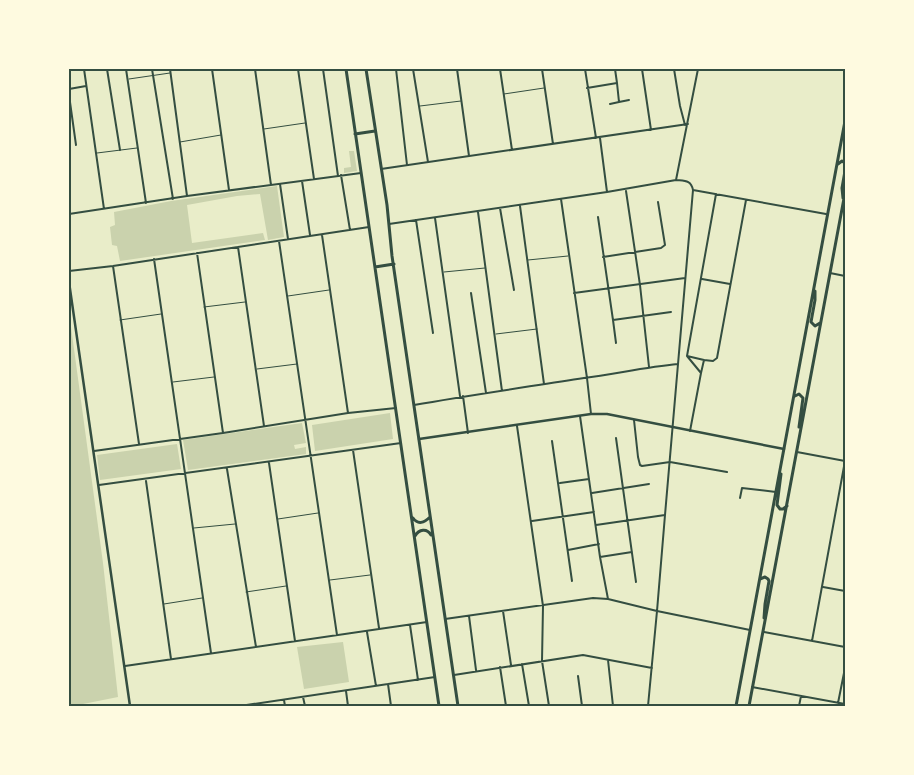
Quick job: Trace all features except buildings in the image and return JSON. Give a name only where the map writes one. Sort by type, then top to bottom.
[{"type":"main road","points":[[346,69],[439,706]]},
{"type":"main road","points":[[366,69],[457,706]]},
{"type":"main road","points":[[737,706],[845,121]]},
{"type":"main road","points":[[355,134],[375,131]]},
{"type":"main road","points":[[837,165],[840,162],[845,163]]},
{"type":"main road","points":[[749,706],[830,273],[843,217],[842,188],[845,171]]},
{"type":"main road","points":[[843,206],[845,193]]},
{"type":"main road","points":[[375,267],[394,264]]},
{"type":"main road","points":[[814,286],[815,300],[811,322],[815,326],[821,323]]},
{"type":"main road","points":[[794,397],[801,394],[803,398],[799,440]]},
{"type":"main road","points":[[782,464],[777,505],[780,509],[787,506]]},
{"type":"main road","points":[[411,515],[416,522],[420,523],[430,516]]},
{"type":"main road","points":[[415,537],[424,530],[430,533],[433,538]]},
{"type":"main road","points":[[760,579],[765,577],[769,581],[765,604],[764,630]]},
{"type":"street","points":[[84,69],[104,209]]},
{"type":"street","points":[[107,69],[120,150]]},
{"type":"street","points":[[126,69],[146,203]]},
{"type":"street","points":[[152,69],[173,199]]},
{"type":"street","points":[[170,69],[188,196]]},
{"type":"street","points":[[212,69],[229,190]]},
{"type":"street","points":[[255,69],[272,185]]},
{"type":"street","points":[[298,69],[314,179]]},
{"type":"street","points":[[323,69],[339,176],[350,230]]},
{"type":"street","points":[[396,69],[407,165]]},
{"type":"street","points":[[413,69],[428,162]]},
{"type":"street","points":[[457,69],[469,156]]},
{"type":"street","points":[[500,69],[512,150]]},
{"type":"street","points":[[542,69],[553,144]]},
{"type":"street","points":[[585,69],[596,138]]},
{"type":"street","points":[[615,69],[619,102]]},
{"type":"street","points":[[642,69],[651,130]]},
{"type":"street","points":[[674,69],[680,106],[686,125]]},
{"type":"street","points":[[676,180],[698,69]]},
{"type":"street","points":[[128,80],[170,73]]},
{"type":"street","points":[[588,88],[616,83]]},
{"type":"street","points":[[69,89],[86,86]]},
{"type":"street","points":[[504,94],[545,88]]},
{"type":"street","points":[[69,94],[76,145]]},
{"type":"street","points":[[610,104],[629,100]]},
{"type":"street","points":[[418,106],[462,101]]},
{"type":"street","points":[[264,129],[306,123]]},
{"type":"street","points":[[381,169],[686,125]]},
{"type":"street","points":[[180,142],[222,135]]},
{"type":"street","points":[[600,138],[607,192]]},
{"type":"street","points":[[96,153],[138,148]]},
{"type":"street","points":[[69,214],[229,190],[361,173]]},
{"type":"street","points":[[389,224],[626,190],[676,180],[690,182],[692,185],[694,190],[648,706]]},
{"type":"street","points":[[302,181],[310,235]]},
{"type":"street","points":[[280,184],[288,239]]},
{"type":"street","points":[[626,190],[640,285],[649,367]]},
{"type":"street","points":[[694,190],[828,214]]},
{"type":"street","points":[[700,373],[687,356],[716,194]]},
{"type":"street","points":[[561,199],[591,414]]},
{"type":"street","points":[[687,356],[713,361],[717,358],[746,200]]},
{"type":"street","points":[[603,257],[664,247],[658,202]]},
{"type":"street","points":[[520,205],[544,384]]},
{"type":"street","points":[[500,208],[514,290]]},
{"type":"street","points":[[478,211],[502,391]]},
{"type":"street","points":[[435,217],[468,433]]},
{"type":"street","points":[[598,217],[616,343]]},
{"type":"street","points":[[416,220],[433,333]]},
{"type":"street","points":[[69,271],[369,227]]},
{"type":"street","points":[[322,234],[348,413]]},
{"type":"street","points":[[279,241],[337,635]]},
{"type":"street","points":[[238,247],[264,426]]},
{"type":"street","points":[[197,253],[222,433]]},
{"type":"street","points":[[528,260],[569,255]]},
{"type":"street","points":[[154,259],[211,653]]},
{"type":"street","points":[[113,266],[139,444]]},
{"type":"street","points":[[443,272],[486,268]]},
{"type":"street","points":[[830,273],[845,276]]},
{"type":"street","points":[[574,293],[685,278]]},
{"type":"street","points":[[702,279],[730,284]]},
{"type":"street","points":[[69,282],[130,706]]},
{"type":"street","points":[[288,296],[330,290]]},
{"type":"street","points":[[471,293],[486,393]]},
{"type":"street","points":[[204,307],[246,302]]},
{"type":"street","points":[[613,320],[671,312]]},
{"type":"street","points":[[120,320],[162,314]]},
{"type":"street","points":[[495,334],[537,328]]},
{"type":"street","points":[[690,431],[704,360]]},
{"type":"street","points":[[256,370],[298,364]]},
{"type":"street","points":[[414,404],[678,364]]},
{"type":"street","points":[[172,382],[214,377]]},
{"type":"street","points":[[93,451],[348,413],[396,408]]},
{"type":"street","points":[[419,440],[591,414],[607,414],[784,450]]},
{"type":"street","points":[[580,416],[608,599]]},
{"type":"street","points":[[634,420],[640,465],[670,462],[727,472]]},
{"type":"street","points":[[517,426],[544,606],[542,661],[549,706]]},
{"type":"street","points":[[616,438],[636,582]]},
{"type":"street","points":[[552,441],[572,581]]},
{"type":"street","points":[[98,486],[401,443]]},
{"type":"street","points":[[352,449],[379,628]]},
{"type":"street","points":[[797,452],[845,461],[812,641]]},
{"type":"street","points":[[269,462],[295,641]]},
{"type":"street","points":[[227,468],[256,647]]},
{"type":"street","points":[[559,483],[589,479]]},
{"type":"street","points":[[146,480],[171,659]]},
{"type":"street","points":[[592,493],[649,484]]},
{"type":"street","points":[[740,498],[742,488],[776,492]]},
{"type":"street","points":[[531,521],[594,512]]},
{"type":"street","points":[[277,519],[319,513]]},
{"type":"street","points":[[596,525],[665,514]]},
{"type":"street","points":[[193,528],[236,524]]},
{"type":"street","points":[[568,550],[599,544]]},
{"type":"street","points":[[600,556],[632,552]]},
{"type":"street","points":[[329,580],[371,575]]},
{"type":"street","points":[[246,592],[287,586]]},
{"type":"street","points":[[822,587],[845,591]]},
{"type":"street","points":[[163,604],[203,598]]},
{"type":"street","points":[[445,619],[544,606],[588,598],[608,599],[750,630]]},
{"type":"street","points":[[503,611],[511,665]]},
{"type":"street","points":[[468,616],[476,671]]},
{"type":"street","points":[[124,666],[427,622]]},
{"type":"street","points":[[410,624],[418,680]]},
{"type":"street","points":[[764,630],[845,648]]},
{"type":"street","points":[[367,631],[376,686]]},
{"type":"street","points":[[453,675],[583,655],[652,668]]},
{"type":"street","points":[[608,660],[614,706]]},
{"type":"street","points":[[522,664],[529,706]]},
{"type":"street","points":[[500,667],[506,706]]},
{"type":"street","points":[[838,703],[845,668]]},
{"type":"street","points":[[578,676],[582,706]]},
{"type":"street","points":[[240,706],[262,705],[435,677]]},
{"type":"street","points":[[388,684],[391,706]]},
{"type":"street","points":[[752,687],[844,705]]},
{"type":"street","points":[[346,691],[348,706]]},
{"type":"street","points":[[799,706],[801,696]]},
{"type":"street","points":[[304,697],[305,706]]},
{"type":"street","points":[[284,700],[285,706]]},
{"type":"green space","points":[[349,151],[354,151],[357,171],[344,173],[344,168],[351,167]]},
{"type":"green space","points":[[277,186],[284,237],[268,240],[260,194],[187,205],[192,243],[263,233],[265,240],[120,261],[117,246],[112,245],[110,227],[115,225],[114,212],[171,201]]},
{"type":"green space","points":[[69,312],[103,563],[118,697],[73,706],[69,706]]},
{"type":"green space","points":[[390,413],[393,439],[315,451],[312,425]]},
{"type":"green space","points":[[302,423],[306,443],[294,445],[295,449],[306,447],[306,454],[188,470],[183,440]]},
{"type":"green space","points":[[177,444],[181,469],[100,480],[97,455]]},
{"type":"green space","points":[[343,642],[349,682],[304,689],[297,647]]}]
